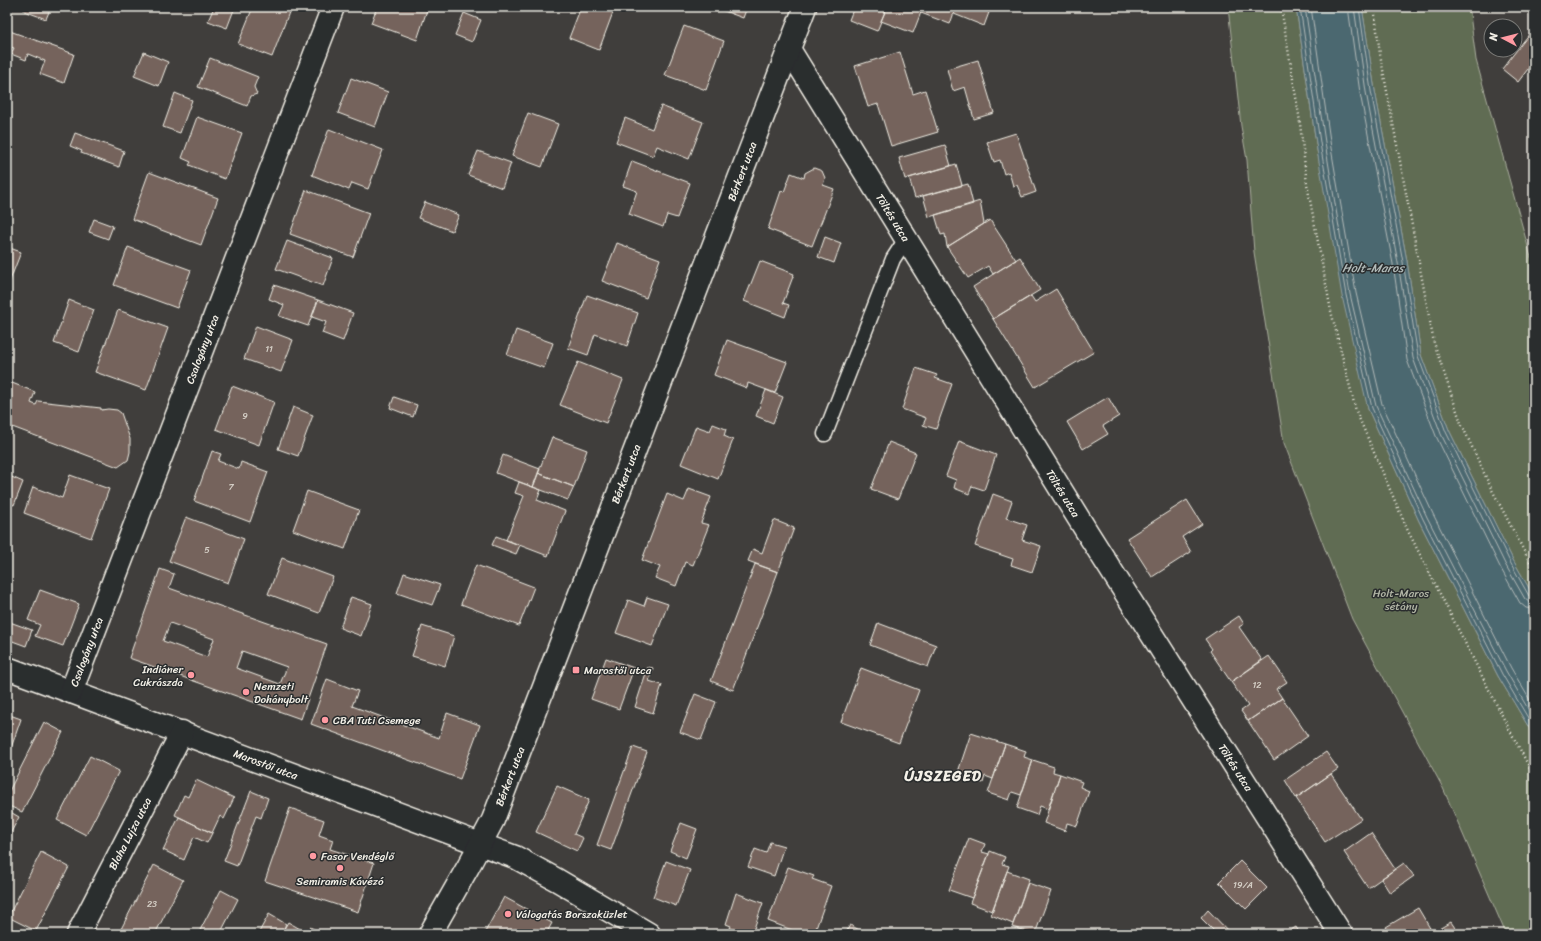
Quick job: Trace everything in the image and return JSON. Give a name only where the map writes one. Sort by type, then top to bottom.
[{"type":"street","name":"Csalogány utca","points":[[71,692],[333,7]]},
{"type":"street","name":"Bérkert utca","points":[[430,934],[493,820],[805,7]]},
{"type":"street","name":"Töltés utca","points":[[789,49],[1087,532],[1341,934]]},
{"type":"street","name":"Marostői utca","points":[[7,668],[182,732],[521,860],[649,934]]},
{"type":"street","name":"Blaha Lujza utca","points":[[78,934],[182,732]]},
{"type":"lane","points":[[825,434],[893,259],[906,239]]},
{"type":"path","points":[[1281,7],[1299,115],[1307,184],[1331,311],[1356,411],[1408,532],[1534,776]]},
{"type":"path","points":[[1374,7],[1380,54],[1434,343],[1461,423],[1490,486],[1534,570]]},
{"type":"green space","name":"Holt-Maros sétány","points":[[1228,7],[1296,7],[1317,150],[1368,409],[1419,521],[1498,676],[1534,736],[1533,934],[1506,934],[1443,788],[1352,619],[1284,443],[1254,252],[1247,160],[1241,126]]},
{"type":"green space","points":[[1362,7],[1469,7],[1476,60],[1534,266],[1534,597],[1513,560],[1449,430],[1421,355],[1407,261],[1375,91]]},
{"type":"water","name":"Holt-Maros","points":[[1296,7],[1362,7],[1375,91],[1407,261],[1421,355],[1449,430],[1513,560],[1534,597],[1534,736],[1498,676],[1419,521],[1368,409],[1342,296],[1317,150]]},
{"type":"building","points":[[26,7],[51,7],[46,19],[24,11]]},
{"type":"building","points":[[214,7],[235,7],[227,28],[208,21]]},
{"type":"building","points":[[253,7],[291,7],[272,57],[238,44]]},
{"type":"building","points":[[377,7],[428,7],[417,40],[371,23]]},
{"type":"building","points":[[581,7],[615,7],[599,50],[569,38]]},
{"type":"building","points":[[747,7],[743,18],[716,8]]},
{"type":"building","points":[[854,7],[887,7],[877,31],[849,20]]},
{"type":"building","points":[[887,7],[923,7],[913,33],[881,21]]},
{"type":"building","points":[[923,7],[956,7],[950,24],[921,13]]},
{"type":"building","points":[[956,7],[991,7],[984,26],[954,14]]},
{"type":"building","points":[[464,13],[481,20],[472,42],[455,35]]},
{"type":"building","points":[[684,26],[724,41],[706,90],[665,75]]},
{"type":"building","points":[[1534,28],[1534,67],[1531,65],[1518,82],[1502,69],[1511,58],[1523,58],[1523,42]]},
{"type":"building","points":[[7,30],[74,54],[64,83],[40,74],[45,61],[28,54],[26,60],[11,54],[14,48],[7,46]]},
{"type":"building","points":[[144,52],[168,62],[159,86],[134,76]]},
{"type":"building","points":[[900,52],[913,94],[925,90],[938,132],[891,146],[878,104],[868,107],[855,66]]},
{"type":"building","points":[[210,58],[258,77],[254,87],[257,94],[251,96],[247,106],[198,87]]},
{"type":"building","points":[[978,60],[994,113],[974,119],[965,87],[953,91],[947,69]]},
{"type":"building","points":[[351,78],[388,92],[375,127],[338,113]]},
{"type":"building","points":[[175,93],[192,100],[180,133],[163,127]]},
{"type":"building","points":[[661,106],[703,122],[689,159],[657,146],[653,156],[616,142],[625,118],[652,129]]},
{"type":"building","points":[[528,113],[558,124],[542,167],[512,156]]},
{"type":"building","points":[[197,117],[242,133],[225,179],[189,165],[191,162],[182,158]]},
{"type":"building","points":[[329,129],[383,150],[368,189],[352,183],[349,190],[312,175]]},
{"type":"building","points":[[75,133],[124,151],[119,167],[81,153],[82,151],[70,146]]},
{"type":"building","points":[[1016,133],[1036,192],[1022,197],[1017,185],[1013,186],[1009,172],[1004,174],[1000,160],[994,162],[987,142]]},
{"type":"building","points":[[945,145],[951,166],[905,179],[899,158]]},
{"type":"building","points":[[478,151],[511,163],[502,188],[468,175]]},
{"type":"building","points":[[632,161],[690,183],[677,218],[667,215],[663,227],[629,214],[637,191],[623,186]]},
{"type":"building","points":[[956,164],[962,185],[915,198],[909,178]]},
{"type":"building","points":[[814,168],[822,171],[825,178],[823,185],[834,189],[812,246],[768,229],[781,191],[784,192],[791,173],[804,178],[805,173]]},
{"type":"building","points":[[149,172],[218,198],[201,245],[132,219]]},
{"type":"building","points":[[968,184],[973,204],[929,217],[923,196]]},
{"type":"building","points":[[306,190],[369,213],[353,257],[290,234]]},
{"type":"building","points":[[980,201],[984,224],[947,247],[945,234],[941,235],[935,215]]},
{"type":"building","points":[[425,202],[459,215],[452,231],[418,218]]},
{"type":"building","points":[[94,219],[113,226],[108,239],[89,232]]},
{"type":"building","points":[[990,220],[1016,260],[993,274],[988,266],[968,278],[947,247]]},
{"type":"building","points":[[825,237],[841,243],[834,263],[818,257]]},
{"type":"building","points":[[287,241],[333,258],[323,286],[276,269]]},
{"type":"building","points":[[617,243],[660,259],[646,298],[602,281]]},
{"type":"building","points":[[7,247],[21,252],[7,288]]},
{"type":"building","points":[[128,247],[191,270],[177,308],[114,285]]},
{"type":"building","points":[[1020,257],[1040,290],[993,319],[973,287]]},
{"type":"building","points":[[760,261],[794,274],[783,303],[789,305],[785,317],[744,301]]},
{"type":"building","points":[[274,285],[318,300],[308,326],[279,316],[284,305],[269,299]]},
{"type":"building","points":[[1056,289],[1094,352],[1035,387],[993,319],[1031,296],[1035,302]]},
{"type":"building","points":[[587,295],[638,313],[627,346],[595,334],[588,355],[568,348]]},
{"type":"building","points":[[69,300],[94,310],[79,352],[54,343]]},
{"type":"building","points":[[318,300],[353,313],[343,341],[322,333],[326,322],[312,317]]},
{"type":"building","points":[[118,310],[168,328],[146,390],[95,372]]},
{"type":"building","points":[[256,326],[293,340],[281,372],[244,359]]},
{"type":"building","points":[[516,330],[553,343],[544,368],[507,355]]},
{"type":"building","points":[[727,340],[787,362],[775,393],[748,383],[747,388],[714,375]]},
{"type":"building","points":[[578,362],[623,380],[606,423],[560,405]]},
{"type":"building","points":[[916,368],[937,375],[935,378],[952,384],[936,429],[923,425],[926,418],[902,409]]},
{"type":"building","points":[[7,381],[35,392],[31,403],[36,405],[38,401],[101,408],[101,410],[117,410],[121,413],[130,439],[130,452],[128,460],[118,467],[7,425]]},
{"type":"building","points":[[232,386],[274,402],[259,445],[216,429]]},
{"type":"building","points":[[766,390],[783,397],[773,423],[756,416]]},
{"type":"building","points":[[394,397],[417,405],[413,417],[390,408]]},
{"type":"building","points":[[1108,397],[1119,416],[1103,426],[1108,434],[1083,449],[1067,422]]},
{"type":"building","points":[[293,407],[313,415],[298,456],[278,449]]},
{"type":"building","points":[[713,424],[726,429],[724,436],[733,440],[718,479],[681,464],[696,426],[710,431]]},
{"type":"building","points":[[552,437],[587,450],[574,487],[538,473]]},
{"type":"building","points":[[959,441],[996,455],[984,490],[972,486],[969,494],[954,488],[956,480],[946,476]]},
{"type":"building","points":[[889,442],[916,453],[898,499],[871,489]]},
{"type":"building","points":[[212,451],[221,454],[218,461],[239,469],[241,462],[268,472],[250,522],[194,501]]},
{"type":"building","points":[[503,455],[540,469],[533,487],[496,473]]},
{"type":"building","points":[[538,473],[574,487],[568,500],[533,487]]},
{"type":"building","points":[[7,475],[23,482],[14,505],[7,503]]},
{"type":"building","points":[[70,475],[109,489],[91,538],[24,513],[33,487],[62,498]]},
{"type":"building","points":[[519,482],[541,490],[537,500],[565,511],[548,556],[506,540],[524,496],[515,493]]},
{"type":"building","points":[[689,489],[711,497],[701,523],[709,525],[693,565],[685,562],[676,586],[655,578],[660,567],[642,560],[667,494],[684,501]]},
{"type":"building","points":[[307,491],[359,510],[345,549],[293,530]]},
{"type":"building","points":[[993,494],[1012,501],[1006,518],[1027,525],[1022,540],[1041,546],[1032,572],[1011,565],[1013,559],[975,546]]},
{"type":"building","points":[[1187,500],[1202,524],[1182,537],[1191,552],[1152,577],[1127,538]]},
{"type":"building","points":[[186,517],[244,539],[228,583],[169,561]]},
{"type":"building","points":[[774,520],[794,528],[778,572],[748,561],[753,549],[762,553]]},
{"type":"building","points":[[496,536],[520,545],[516,554],[492,545]]},
{"type":"building","points":[[7,544],[11,545],[7,555]]},
{"type":"building","points":[[282,558],[333,577],[319,613],[268,594]]},
{"type":"building","points":[[755,564],[778,572],[733,690],[711,681]]},
{"type":"building","points":[[476,565],[534,587],[519,626],[461,604]]},
{"type":"building","points":[[160,569],[174,574],[169,588],[327,644],[301,719],[129,658]],"holes":[[[170,623],[214,639],[207,657],[163,641]],[[242,651],[287,667],[280,684],[236,668]]]},
{"type":"building","points":[[404,573],[440,585],[432,605],[397,593]]},
{"type":"building","points":[[40,590],[79,604],[63,646],[35,636],[40,625],[28,620]]},
{"type":"building","points":[[351,597],[372,604],[361,636],[340,628]]},
{"type":"building","points":[[647,597],[668,604],[652,646],[616,633],[628,600],[644,606]]},
{"type":"building","points":[[1239,616],[1244,624],[1239,627],[1262,660],[1231,682],[1210,651],[1212,649],[1205,639]]},
{"type":"building","points":[[7,621],[32,630],[26,646],[7,639]]},
{"type":"building","points":[[878,623],[936,645],[928,667],[870,645]]},
{"type":"building","points":[[422,626],[454,636],[445,666],[412,656]]},
{"type":"building","points":[[1269,656],[1287,682],[1276,689],[1282,698],[1248,721],[1241,711],[1248,706],[1231,682]]},
{"type":"building","points":[[606,658],[634,668],[619,709],[591,699]]},
{"type":"building","points":[[648,667],[653,668],[649,681],[662,685],[653,713],[635,707]]},
{"type":"building","points":[[861,668],[919,690],[899,743],[841,722]]},
{"type":"building","points":[[327,679],[358,691],[352,706],[439,738],[447,713],[480,725],[460,779],[311,724]]},
{"type":"building","points":[[695,694],[716,702],[701,740],[680,732]]},
{"type":"building","points":[[1282,698],[1308,736],[1274,760],[1248,721]]},
{"type":"building","points":[[7,714],[21,719],[11,748],[7,747]]},
{"type":"building","points":[[44,722],[63,732],[22,812],[7,805],[7,795]]},
{"type":"building","points":[[971,733],[1005,744],[993,779],[985,776],[983,783],[957,775]]},
{"type":"building","points":[[1005,744],[1026,751],[1024,757],[1033,760],[1021,795],[1012,792],[1009,800],[988,793]]},
{"type":"building","points":[[633,747],[647,752],[611,850],[597,845]]},
{"type":"building","points":[[1326,752],[1338,769],[1296,798],[1285,780]]},
{"type":"building","points":[[90,756],[119,771],[86,835],[57,820]]},
{"type":"building","points":[[1033,760],[1054,767],[1053,772],[1060,774],[1048,809],[1040,806],[1037,815],[1017,808]]},
{"type":"building","points":[[1060,774],[1082,782],[1080,787],[1089,791],[1077,826],[1067,823],[1065,831],[1044,823]]},
{"type":"building","points":[[1331,774],[1361,819],[1325,842],[1296,798]]},
{"type":"building","points":[[196,780],[234,798],[224,819],[220,816],[212,833],[175,815],[184,795],[188,797]]},
{"type":"building","points":[[557,786],[589,800],[574,834],[583,838],[577,851],[536,832]]},
{"type":"building","points":[[251,791],[268,798],[261,818],[256,816],[237,866],[224,861]]},
{"type":"building","name":"Fasor Vendéglő","points":[[290,808],[324,820],[319,835],[333,840],[330,849],[374,863],[358,912],[265,881]]},
{"type":"building","points":[[7,810],[19,817],[8,838],[7,838]]},
{"type":"building","points":[[179,817],[212,833],[207,843],[194,837],[184,860],[163,850]]},
{"type":"building","points":[[681,823],[697,829],[686,858],[670,851]]},
{"type":"building","points":[[1371,833],[1395,869],[1368,888],[1344,852]]},
{"type":"building","points":[[969,838],[985,844],[982,852],[989,854],[972,898],[949,890]]},
{"type":"building","points":[[770,842],[784,846],[774,876],[748,867],[755,849],[766,853]]},
{"type":"building","points":[[990,851],[1005,857],[1002,864],[1009,866],[992,911],[970,903]]},
{"type":"building","points":[[41,852],[69,867],[36,931],[8,917]]},
{"type":"building","points":[[666,861],[690,870],[676,906],[653,897]]},
{"type":"building","points":[[1240,861],[1267,888],[1246,909],[1219,882]]},
{"type":"building","points":[[1404,863],[1414,876],[1390,893],[1381,879]]},
{"type":"building","points":[[154,865],[183,880],[155,934],[131,934],[121,929]]},
{"type":"building","points":[[788,867],[814,876],[812,879],[831,886],[814,934],[799,934],[768,921]]},
{"type":"building","points":[[1007,871],[1029,879],[1013,924],[991,915]]},
{"type":"building","points":[[1028,883],[1051,891],[1035,934],[1012,927]]},
{"type":"building","points":[[221,890],[238,899],[220,934],[198,934]]},
{"type":"building","points":[[736,893],[763,903],[752,934],[730,928],[731,926],[726,924]]},
{"type":"building","points":[[504,897],[552,923],[546,934],[484,934]]},
{"type":"building","points":[[1418,908],[1431,930],[1426,934],[1390,934],[1386,927]]},
{"type":"building","points":[[1208,910],[1231,934],[1217,934],[1201,918]]},
{"type":"building","points":[[269,914],[286,924],[281,934],[258,934]]},
{"type":"building","points":[[288,922],[307,933],[307,934],[281,934]]},
{"type":"building","points":[[1451,922],[1459,934],[1430,934]]},
{"type":"building","points":[[850,925],[867,934],[845,934]]},
{"type":"building","points":[[310,927],[323,934],[307,934]]},
{"type":"building","points":[[1296,927],[1300,934],[1284,934]]},
{"type":"place","name":"Marostői utca","points":[[576,670]]},
{"type":"place","name":"Indiáner Cukrászda","points":[[191,675]]},
{"type":"place","name":"Nemzeti Dohánybolt","points":[[246,692]]},
{"type":"place","name":"CBA Tuti Csemege","points":[[325,720]]},
{"type":"place","name":"Fasor Vendéglő","points":[[313,856]]},
{"type":"place","name":"Semiramis Kávézó","points":[[340,868]]},
{"type":"place","name":"Válogatás Borszaküzlet","points":[[508,914]]},
{"type":"district","name":"ÚJSZEGED","points":[[943,776]]}]
